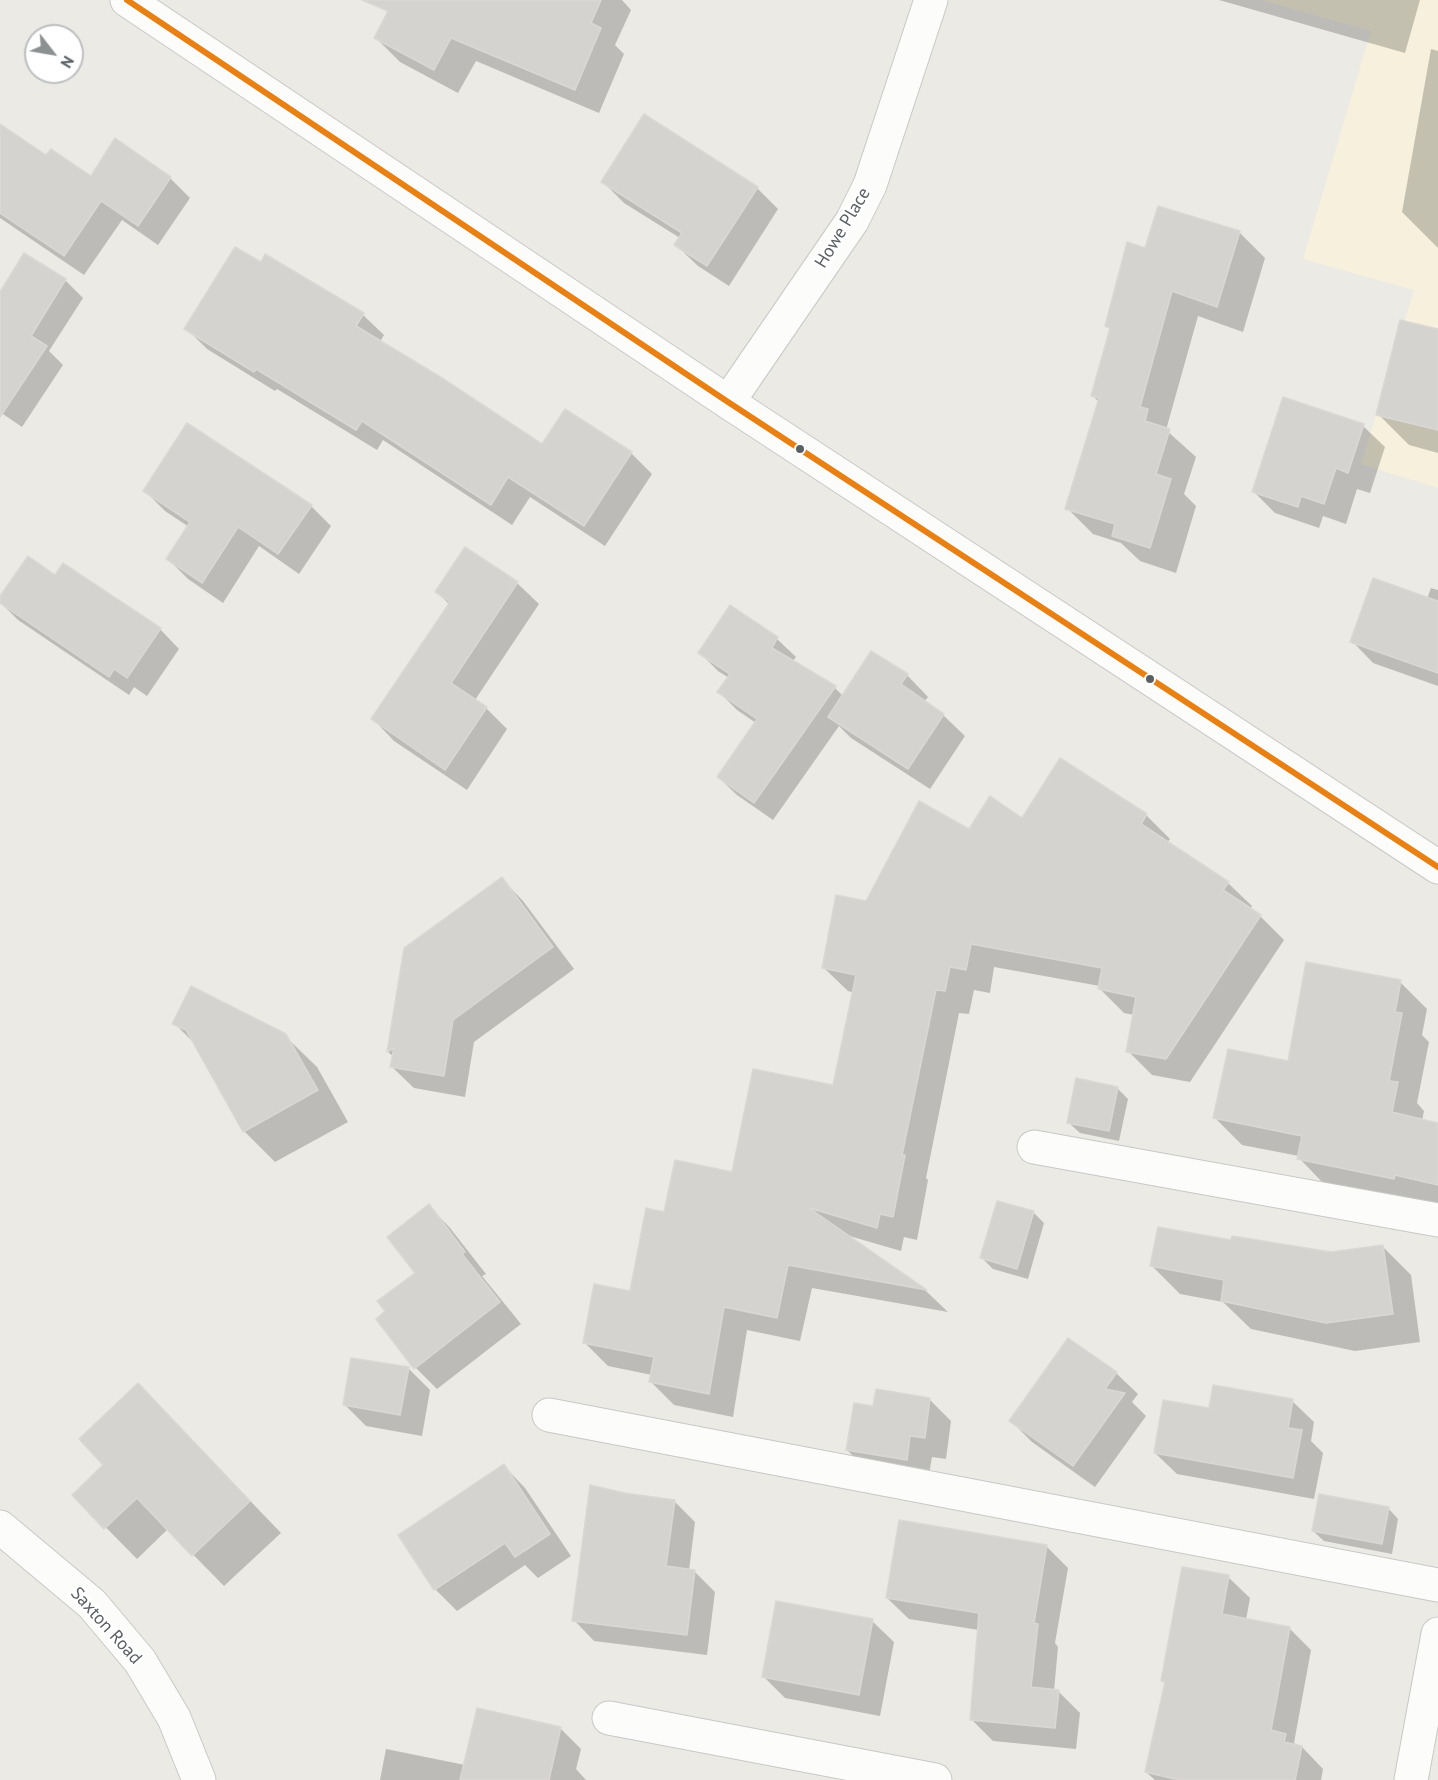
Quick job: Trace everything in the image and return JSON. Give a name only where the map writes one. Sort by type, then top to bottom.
[{"type":"street","points":[[127,0],[728,402],[1438,867]]},
{"type":"street","name":"Howe Place","points":[[728,402],[852,221],[870,185],[931,0]]},
{"type":"street","points":[[1034,1147],[1438,1220]]},
{"type":"street","points":[[549,1415],[1438,1585]]},
{"type":"street","name":"Saxton Road","points":[[0,1527],[92,1604],[140,1661],[174,1718],[199,1780]]},
{"type":"street","points":[[1411,1780],[1438,1634]]},
{"type":"street","points":[[609,1718],[935,1780]]},
{"type":"shaded area","points":[[1262,0],[1438,0],[1438,488],[1361,464],[1414,290],[1303,259],[1371,31]]},
{"type":"building","points":[[362,0],[601,0],[591,23],[601,28],[575,90],[451,38],[434,70],[374,38],[388,11]]},
{"type":"building","points":[[644,114],[758,187],[707,266],[674,245],[682,233],[601,182]]},
{"type":"building","points":[[0,124],[46,155],[51,149],[91,176],[115,138],[171,177],[138,226],[101,201],[64,256],[0,213]]},
{"type":"building","points":[[1158,206],[1240,231],[1217,307],[1172,291],[1140,407],[1148,409],[1145,421],[1170,429],[1156,474],[1171,479],[1150,548],[1112,536],[1115,524],[1065,509],[1099,398],[1091,396],[1110,328],[1105,326],[1127,242],[1145,248]]},
{"type":"building","points":[[235,247],[261,262],[265,254],[364,313],[356,326],[442,378],[542,444],[565,409],[632,452],[584,526],[508,477],[491,505],[362,421],[356,430],[256,369],[254,372],[184,329]]},
{"type":"building","points":[[24,253],[66,279],[31,336],[47,346],[0,417],[0,292]]},
{"type":"building","points":[[1400,320],[1438,329],[1438,430],[1376,415]]},
{"type":"building","points":[[1283,397],[1364,424],[1348,473],[1336,468],[1324,504],[1301,496],[1298,507],[1252,492]]},
{"type":"building","points":[[187,423],[312,505],[278,554],[238,527],[202,583],[166,559],[190,522],[143,491]]},
{"type":"building","points":[[465,547],[518,582],[451,683],[487,707],[445,770],[371,719],[450,602],[435,592]]},
{"type":"building","points":[[28,556],[55,575],[63,563],[161,628],[127,678],[114,669],[109,677],[0,603],[0,596]]},
{"type":"building","points":[[1373,578],[1438,601],[1438,673],[1350,642]]},
{"type":"building","points":[[730,605],[778,637],[772,648],[836,686],[754,803],[717,777],[757,719],[717,692],[730,674],[698,653]]},
{"type":"building","points":[[871,651],[908,674],[901,684],[944,714],[908,769],[828,717]]},
{"type":"building","points":[[1060,758],[1147,814],[1141,824],[1229,882],[1223,890],[1261,915],[1166,1059],[1126,1052],[1136,997],[1098,989],[1102,968],[971,944],[966,970],[950,967],[945,991],[936,990],[902,1155],[905,1155],[893,1217],[880,1214],[877,1228],[809,1208],[927,1290],[788,1265],[777,1318],[724,1307],[709,1394],[649,1382],[654,1357],[583,1343],[594,1284],[630,1291],[646,1208],[664,1212],[675,1160],[732,1172],[753,1069],[833,1085],[856,975],[822,968],[836,895],[866,901],[919,801],[969,829],[990,796],[1022,818]]},
{"type":"building","points":[[502,877],[553,947],[453,1020],[444,1076],[390,1067],[394,1048],[387,1052],[404,948]]},
{"type":"building","points":[[1306,962],[1401,980],[1395,1012],[1402,1013],[1389,1081],[1398,1082],[1392,1112],[1438,1123],[1438,1185],[1395,1175],[1394,1179],[1297,1159],[1302,1136],[1213,1118],[1228,1049],[1288,1061]]},
{"type":"building","points":[[191,986],[286,1034],[318,1090],[243,1132],[186,1030],[172,1024]]},
{"type":"building","points":[[1076,1078],[1118,1087],[1109,1131],[1067,1123]]},
{"type":"building","points":[[997,1201],[1034,1211],[1017,1269],[980,1258]]},
{"type":"building","points":[[429,1204],[465,1252],[462,1254],[500,1302],[414,1369],[376,1319],[385,1311],[377,1301],[415,1273],[387,1237]]},
{"type":"building","points":[[1158,1227],[1231,1240],[1232,1236],[1331,1252],[1383,1245],[1393,1314],[1326,1323],[1221,1301],[1224,1280],[1150,1266]]},
{"type":"building","points":[[1068,1338],[1117,1372],[1105,1389],[1125,1393],[1073,1466],[1009,1421]]},
{"type":"building","points":[[351,1358],[409,1367],[400,1415],[343,1405]]},
{"type":"building","points":[[138,1383],[250,1501],[192,1556],[137,1498],[104,1529],[72,1495],[103,1465],[79,1439]]},
{"type":"building","points":[[1213,1385],[1293,1399],[1288,1428],[1302,1430],[1293,1478],[1154,1453],[1163,1400],[1209,1408]]},
{"type":"building","points":[[876,1389],[930,1398],[925,1438],[910,1436],[907,1460],[846,1450],[854,1403],[873,1406]]},
{"type":"building","points":[[504,1464],[550,1534],[515,1557],[505,1543],[434,1590],[398,1535]]},
{"type":"building","points":[[590,1485],[624,1493],[675,1500],[666,1566],[695,1570],[687,1635],[572,1621]]},
{"type":"building","points":[[1319,1494],[1389,1507],[1382,1544],[1312,1531]]},
{"type":"building","points":[[899,1520],[1047,1545],[1034,1623],[1038,1624],[1031,1687],[1059,1690],[1055,1728],[970,1720],[979,1613],[886,1598]]},
{"type":"building","points":[[1182,1567],[1229,1575],[1222,1614],[1290,1627],[1271,1730],[1286,1734],[1284,1742],[1302,1746],[1295,1780],[1179,1780],[1145,1772],[1165,1682],[1161,1681]]},
{"type":"building","points":[[776,1601],[873,1619],[859,1695],[762,1677]]},
{"type":"building","points":[[477,1708],[561,1727],[549,1780],[460,1780]]},
{"type":"transit line","points":[[127,0],[728,402],[1438,867]]}]
